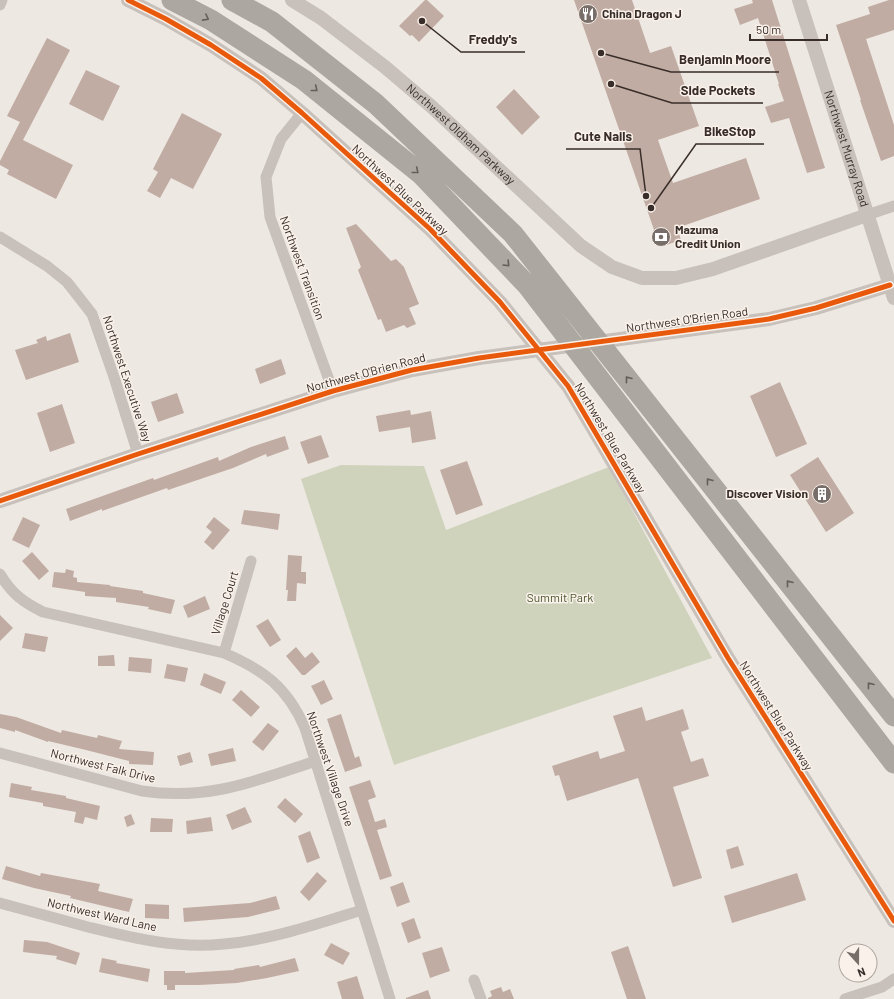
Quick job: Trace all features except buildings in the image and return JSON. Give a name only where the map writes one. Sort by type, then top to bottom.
[{"type":"highway","points":[[172,0],[211,20],[304,80],[421,174],[528,286],[894,763]]},
{"type":"highway","points":[[232,0],[272,22],[376,104],[513,234],[894,716]]},
{"type":"street","points":[[0,5],[2,0]]},
{"type":"street","name":"Northwest Blue Parkway","points":[[128,0],[166,19],[211,45],[261,78],[302,113],[430,229],[500,302],[568,386],[728,658],[894,921]]},
{"type":"street","name":"Northwest Oldham Parkway","points":[[292,0],[321,18],[385,67],[432,106],[581,246],[612,267],[625,272],[642,278],[676,278],[713,269],[867,215]]},
{"type":"street","name":"Northwest Murray Road","points":[[799,0],[892,292]]},
{"type":"street","name":"Northwest Transition","points":[[302,113],[281,139],[266,177],[270,217],[333,391]]},
{"type":"street","points":[[867,215],[894,206]]},
{"type":"street","name":"Northwest Executive Way","points":[[0,237],[47,266],[67,282],[92,314],[114,377],[138,454]]},
{"type":"street","name":"Northwest O'Brien Road","points":[[0,501],[138,454],[333,391],[412,370],[479,358],[769,319],[892,292]]},
{"type":"street","name":"Village Court","points":[[224,653],[251,561]]},
{"type":"street","name":"Northwest Village Drive","points":[[0,574],[6,585],[16,595],[27,604],[43,612],[224,653],[244,661],[279,686],[298,713],[305,728],[390,999]]},
{"type":"street","name":"Northwest Falk Drive","points":[[0,753],[142,791],[162,794],[194,793],[226,789],[316,761]]},
{"type":"street","name":"Northwest Ward Lane","points":[[0,903],[137,939],[189,945],[223,944],[263,938],[362,910]]},
{"type":"street","points":[[846,999],[882,987],[894,979]]},
{"type":"street","points":[[474,980],[481,999]]},
{"type":"green space","name":"Summit Park","points":[[341,465],[424,466],[446,530],[609,467],[712,658],[394,765],[301,479]]},
{"type":"cycle path","points":[[128,0],[166,19],[211,45],[261,78],[302,113],[430,229],[500,302],[568,386],[728,658],[894,921]]},
{"type":"cycle path","points":[[0,501],[138,454],[333,391],[412,370],[479,358],[769,319],[816,308],[890,285]]},
{"type":"place","name":"China Dragon J","points":[[588,14]]},
{"type":"place","name":"Freddy's","points":[[422,21]]},
{"type":"place","name":"Benjamin Moore","points":[[601,53]]},
{"type":"place","name":"Side Pockets","points":[[611,84]]},
{"type":"place","name":"Cute Nails","points":[[646,196]]},
{"type":"place","name":"BikeStop","points":[[651,208]]},
{"type":"place","name":"Mazuma Credit Union","points":[[661,237]]},
{"type":"place","name":"Discover Vision","points":[[822,494]]}]
